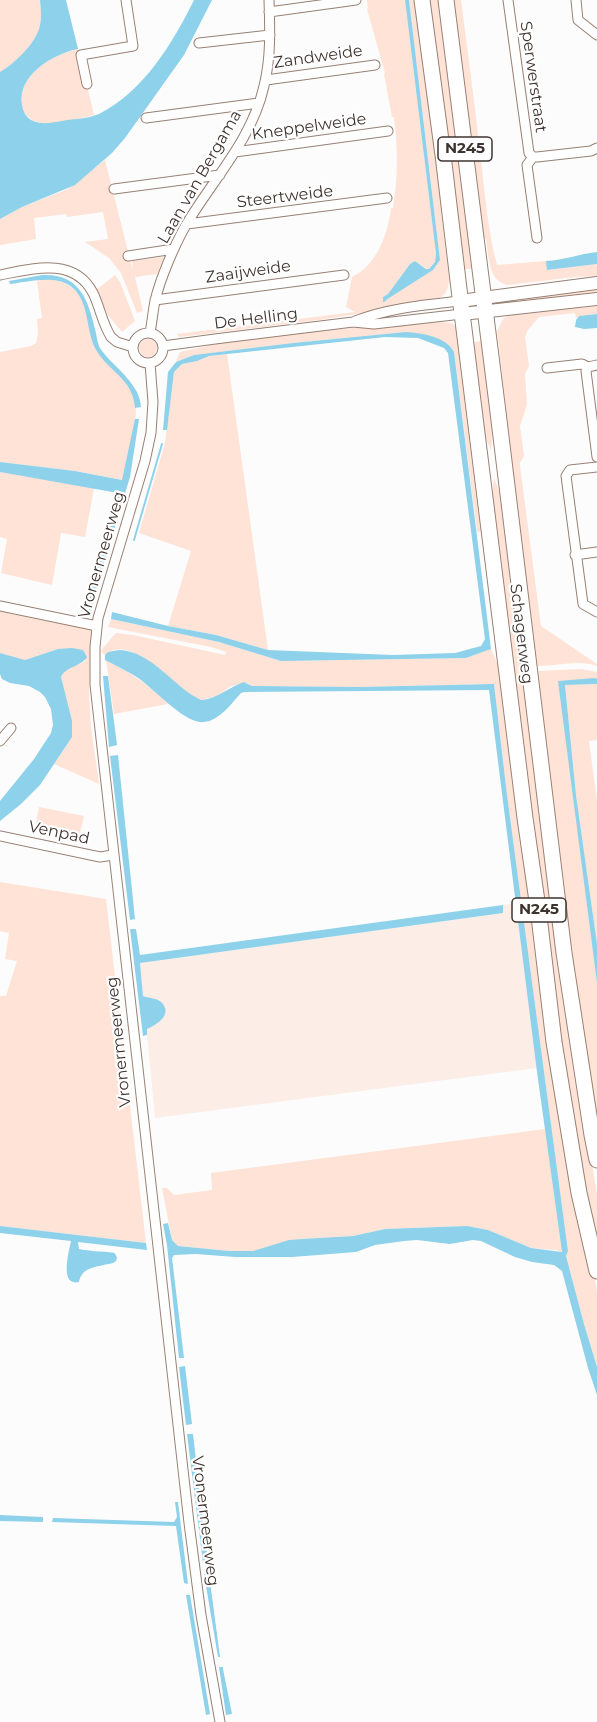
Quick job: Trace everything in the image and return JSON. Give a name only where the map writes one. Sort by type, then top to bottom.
[{"type":"main road","name":"Schagerweg","points":[[422,0],[554,1042],[579,1193],[597,1270]]},
{"type":"main road","name":"Schagerweg","points":[[446,0],[563,941],[597,1160]]},
{"type":"street","points":[[87,84],[81,55],[133,46],[128,0]]},
{"type":"street","name":"Laan van Bergama","points":[[150,333],[155,300],[174,249],[187,224],[249,128],[259,103],[266,80],[270,35],[269,0]]},
{"type":"street","points":[[269,12],[356,0]]},
{"type":"street","name":"Sperwerstraat","points":[[508,0],[528,150],[533,157]]},
{"type":"street","points":[[576,0],[578,20],[597,35]]},
{"type":"street","points":[[199,43],[270,35]]},
{"type":"street","name":"Zandweide","points":[[266,80],[375,65]]},
{"type":"street","points":[[146,118],[259,103]]},
{"type":"street","name":"Kneppelweide","points":[[235,152],[388,131]]},
{"type":"street","name":"Sperwerstraat","points":[[537,238],[527,165],[533,157],[591,151],[597,148]]},
{"type":"street","points":[[114,189],[220,175]]},
{"type":"street","name":"Steertweide","points":[[187,224],[387,198]]},
{"type":"street","points":[[129,256],[174,249]]},
{"type":"street","points":[[0,275],[47,267],[69,272],[90,289],[111,337],[117,342],[133,347]]},
{"type":"street","name":"Zaaijweide","points":[[155,300],[344,275]]},
{"type":"street","points":[[461,308],[597,283]]},
{"type":"street","points":[[485,304],[597,299]]},
{"type":"street","name":"De Helling","points":[[163,346],[353,322],[374,324],[461,308]]},
{"type":"street","points":[[150,333],[159,337],[163,351],[158,359],[150,363],[138,359],[133,347],[138,336],[150,333]]},
{"type":"street","name":"Vronermeerweg","points":[[150,363],[153,402],[150,444],[97,626],[95,685],[189,1523],[201,1615],[220,1722]]},
{"type":"street","points":[[547,368],[582,364],[593,366]]},
{"type":"street","points":[[593,366],[586,371],[597,457]]},
{"type":"street","points":[[597,466],[570,470],[566,476],[583,604],[597,612]]},
{"type":"street","points":[[575,555],[597,552]]},
{"type":"street","points":[[0,606],[97,626]]},
{"type":"street","points":[[0,741],[11,728]]},
{"type":"street","name":"Venpad","points":[[0,836],[99,857],[113,855]]},
{"type":"shaded area","points":[[0,0],[40,0],[41,22],[33,42],[18,59],[0,72]]},
{"type":"shaded area","points":[[367,0],[405,0],[436,254],[435,262],[429,269],[415,261],[410,264],[388,294],[383,297],[386,300],[433,270],[440,260],[409,0],[418,0],[439,168],[441,211],[449,278],[446,292],[434,302],[319,320],[179,337],[177,334],[355,312],[346,307],[352,277],[368,265],[380,248],[391,208],[393,208],[397,174],[394,117],[392,117],[385,73],[367,9]]},
{"type":"shaded area","points":[[428,0],[442,0],[476,269],[465,269]]},
{"type":"shaded area","points":[[450,0],[461,0],[487,213],[497,265],[546,261],[548,270],[597,264],[597,276],[508,285],[501,283],[493,274],[486,239],[480,239]]},
{"type":"shaded area","points":[[78,49],[94,115],[56,123],[43,123],[28,117],[24,111],[22,95],[33,73],[59,55]]},
{"type":"shaded area","points":[[105,160],[133,271],[132,261],[164,257],[157,274],[135,277],[143,311],[137,313],[121,273],[109,258],[85,242],[108,239],[103,212],[67,217],[66,214],[34,218],[36,239],[0,245],[0,219],[22,207],[68,189]]},
{"type":"shaded area","points":[[115,275],[135,321],[122,332],[107,314],[96,290]]},
{"type":"shaded area","points":[[48,279],[66,284],[80,296],[86,308],[96,348],[133,392],[136,418],[123,480],[75,471],[0,462],[0,352],[36,343],[37,319],[42,318],[37,281]]},
{"type":"shaded area","points":[[597,287],[597,294],[512,304],[510,297]]},
{"type":"shaded area","points":[[568,306],[576,308],[597,306],[597,314],[576,318],[575,313],[539,317],[525,337],[529,366],[525,374],[527,405],[520,426],[524,456],[520,466],[541,626],[597,666],[574,663],[535,666],[512,486],[510,443],[497,331],[503,319],[509,315]]},
{"type":"shaded area","points":[[452,323],[459,331],[483,531],[477,532],[452,348],[406,332],[194,355],[176,362],[180,352],[216,344],[313,331]]},
{"type":"shaded area","points":[[144,339],[152,339],[157,344],[155,355],[144,357],[139,352],[139,344]]},
{"type":"shaded area","points":[[481,341],[494,420],[491,451],[480,423],[469,343]]},
{"type":"shaded area","points":[[227,354],[268,650],[216,635],[168,626],[191,551],[139,533],[165,443],[174,372],[182,364],[209,356]]},
{"type":"shaded area","points":[[0,472],[94,488],[85,537],[61,533],[52,585],[1,573],[7,539],[0,537]]},
{"type":"shaded area","points":[[494,478],[501,496],[586,1131],[597,1194],[597,1254],[570,1114],[491,506]]},
{"type":"shaded area","points":[[0,610],[92,630],[89,694],[99,784],[54,764],[72,737],[61,677],[63,673],[86,660],[58,649],[25,660],[0,653]]},
{"type":"shaded area","points":[[111,619],[219,642],[281,661],[466,658],[491,649],[502,674],[597,1293],[597,1367],[566,1256],[568,1251],[494,684],[359,687],[252,686],[247,683],[231,686],[217,696],[201,700],[186,692],[158,668],[136,654],[125,650],[115,650],[105,655],[101,652],[102,649],[116,633],[225,655],[226,652],[108,627]]},
{"type":"shaded area","points":[[106,660],[139,679],[168,704],[114,714]]},
{"type":"shaded area","points":[[582,669],[597,672],[597,679],[559,681],[597,983],[597,1128],[570,947],[536,671]]},
{"type":"shaded area","points":[[597,684],[597,740],[589,741],[597,801],[597,944],[576,795],[565,685]]},
{"type":"shaded area","points":[[39,807],[84,816],[79,837],[35,828]]},
{"type":"shaded area","points":[[0,882],[106,899],[146,1243],[0,1226],[0,996],[6,996],[17,961],[5,959],[9,933],[0,931]]},
{"type":"shaded area","points":[[516,903],[537,1068],[155,1118],[147,1029],[155,999],[143,996],[139,963],[503,913],[503,905]]},
{"type":"shaded area","points":[[545,1129],[562,1252],[531,1248],[488,1230],[467,1226],[385,1229],[353,1236],[287,1241],[253,1251],[178,1246],[172,1240],[162,1188],[167,1188],[174,1195],[212,1190],[211,1173]]},
{"type":"water","points":[[40,0],[66,0],[78,49],[48,61],[31,75],[25,84],[22,94],[24,112],[31,120],[45,123],[99,114],[115,105],[143,80],[155,65],[194,0],[212,0],[184,55],[112,153],[75,185],[22,207],[0,219],[0,72],[23,54],[33,41],[41,22]]},
{"type":"water","points":[[405,0],[409,0],[440,260],[433,270],[383,302],[383,297],[388,294],[410,264],[415,261],[429,269],[435,262],[436,254]]},
{"type":"water","points":[[597,252],[597,264],[547,270],[546,261]]},
{"type":"water","points":[[42,275],[65,278],[80,290],[89,308],[100,349],[132,384],[140,399],[141,407],[135,408],[130,389],[95,348],[84,306],[76,291],[69,285],[55,280],[10,284],[9,281]]},
{"type":"water","points":[[597,314],[597,328],[575,327],[579,316]]},
{"type":"water","points":[[406,332],[440,339],[454,352],[491,649],[466,658],[281,661],[219,642],[111,619],[112,612],[216,635],[268,650],[393,655],[455,653],[481,646],[485,639],[448,353],[444,348],[418,338],[385,337],[209,356],[182,364],[174,372],[167,430],[163,430],[168,372],[176,362],[194,355]]},
{"type":"water","points":[[135,419],[139,419],[130,477],[91,611],[86,610],[118,493],[0,472],[0,462],[75,471],[122,480]]},
{"type":"water","points":[[58,649],[83,650],[87,657],[63,673],[61,677],[72,721],[72,737],[40,785],[0,821],[0,801],[34,759],[51,733],[53,725],[51,709],[40,692],[29,686],[10,683],[2,679],[0,653],[25,660]]},
{"type":"water","points":[[119,650],[142,656],[201,700],[244,682],[252,686],[359,687],[494,684],[568,1251],[566,1256],[597,1367],[597,1395],[562,1271],[554,1265],[515,1257],[481,1241],[473,1240],[450,1244],[417,1240],[404,1241],[375,1245],[356,1252],[292,1257],[174,1255],[172,1258],[184,1358],[179,1358],[163,1224],[168,1223],[172,1240],[178,1246],[229,1251],[253,1251],[289,1240],[353,1236],[385,1229],[467,1226],[488,1230],[531,1248],[562,1252],[489,690],[245,692],[241,693],[225,711],[210,721],[204,722],[196,721],[178,711],[135,676],[105,660],[108,652]]},
{"type":"water","points":[[103,676],[108,676],[117,745],[109,747]]},
{"type":"water","points":[[595,678],[597,684],[565,685],[576,795],[597,944],[597,983],[558,681]]},
{"type":"water","points":[[118,755],[135,919],[130,920],[110,756]]},
{"type":"water","points":[[503,905],[503,913],[140,963],[143,996],[160,1001],[166,1012],[162,1019],[147,1029],[147,1035],[143,1036],[130,929],[136,929],[140,955]]},
{"type":"water","points":[[0,1226],[146,1243],[147,1250],[78,1242],[79,1249],[112,1253],[117,1258],[113,1263],[87,1270],[79,1282],[73,1282],[67,1274],[71,1241],[0,1233]]},
{"type":"water","points":[[185,1366],[192,1424],[186,1425],[179,1367]]},
{"type":"water","points":[[187,1434],[193,1434],[208,1563],[203,1563]]},
{"type":"water","points":[[175,1502],[178,1502],[188,1584],[184,1583],[176,1526],[52,1522],[53,1518],[174,1522],[177,1517]]},
{"type":"water","points":[[0,1515],[43,1517],[43,1522],[0,1521]]},
{"type":"water","points":[[204,1574],[209,1574],[220,1657],[218,1657]]},
{"type":"water","points":[[186,1595],[190,1595],[210,1714],[206,1715]]},
{"type":"water","points":[[219,1667],[223,1667],[232,1714],[226,1715]]},
{"type":"waterway","points":[[134,540],[162,444]]}]
